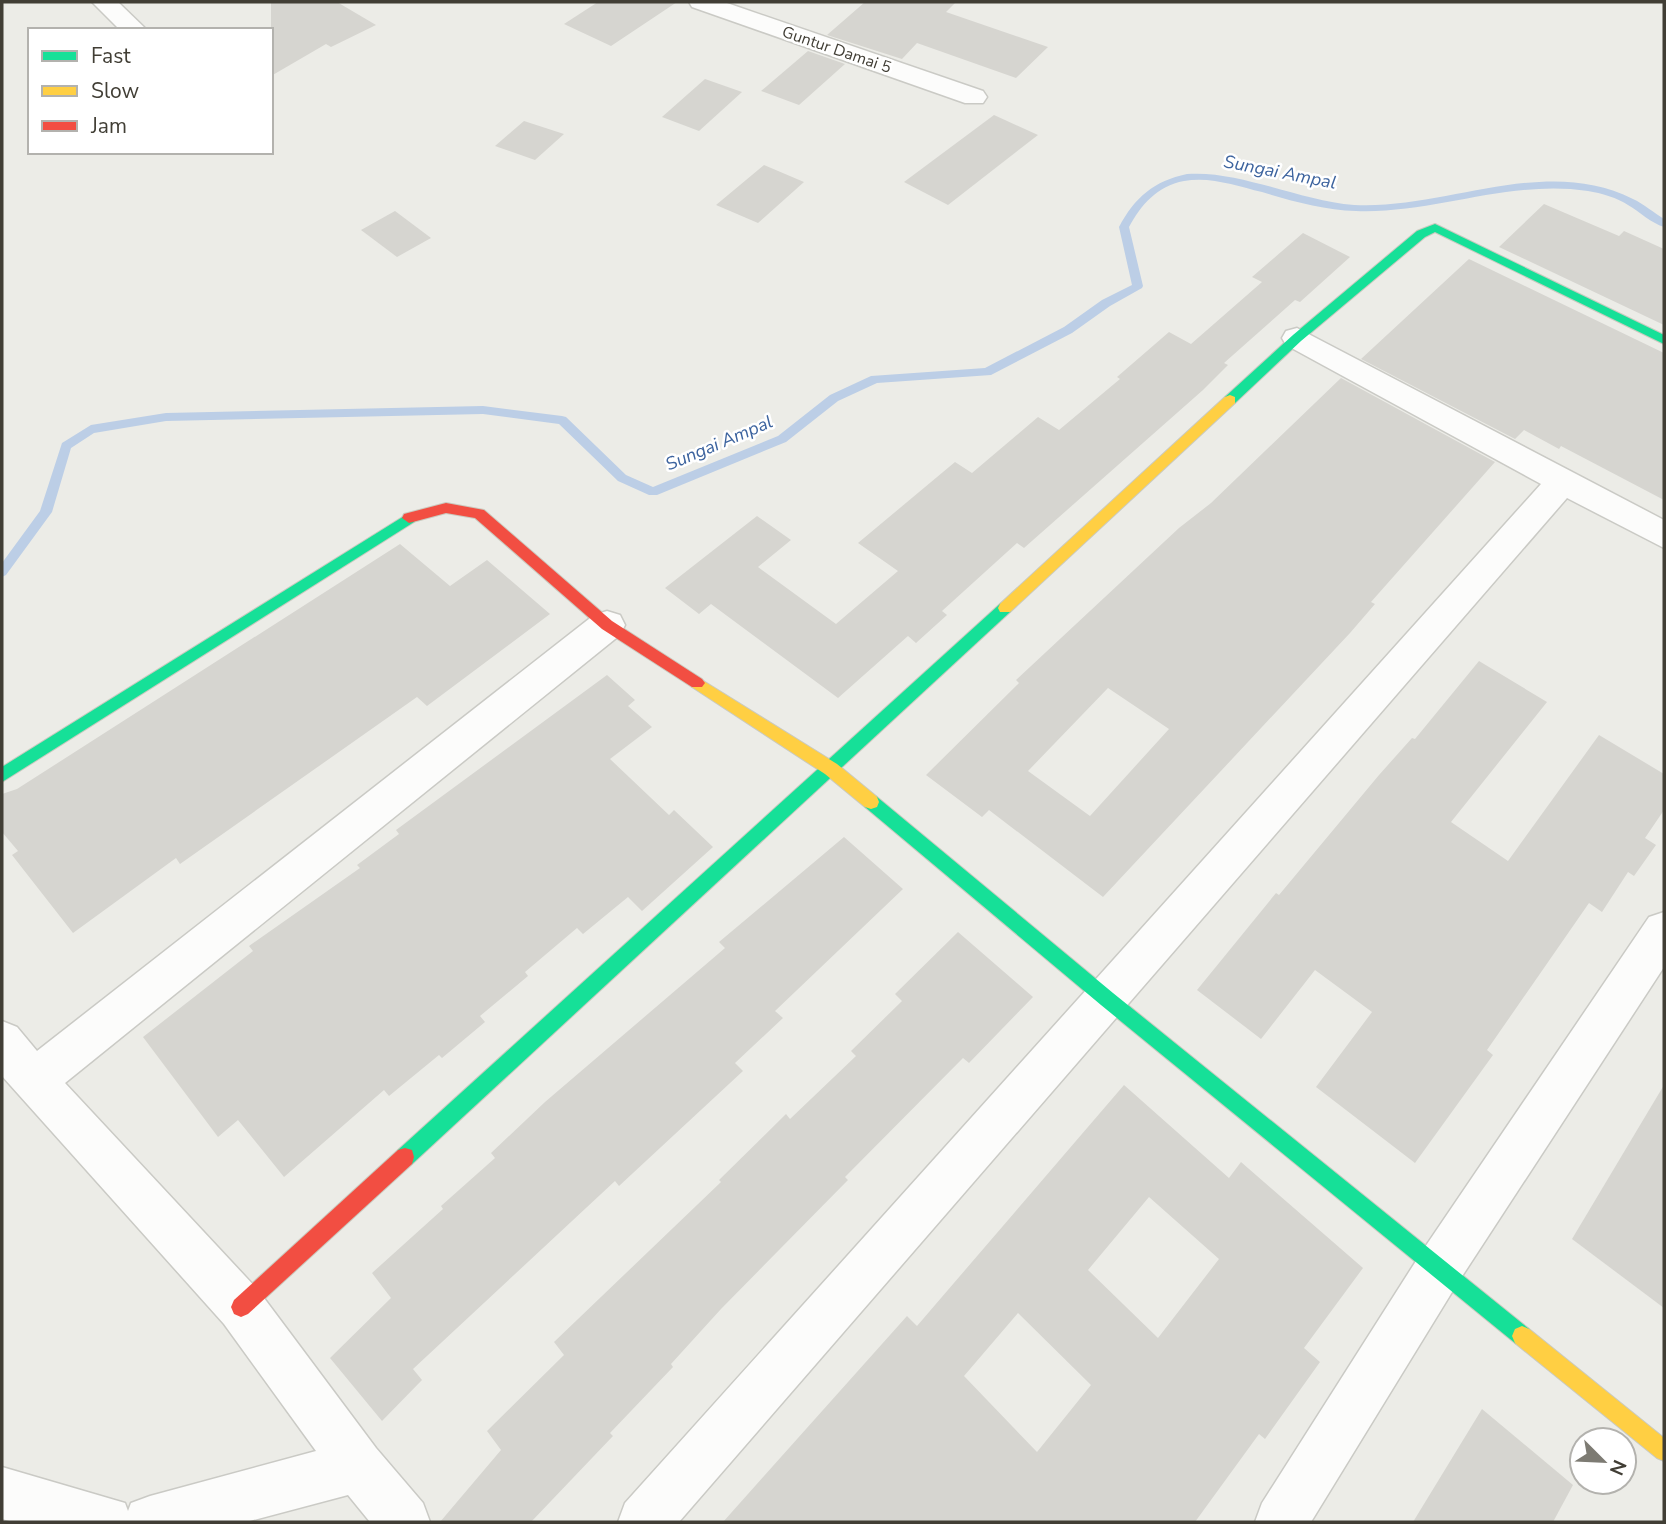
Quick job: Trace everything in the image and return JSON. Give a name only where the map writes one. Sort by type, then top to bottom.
[{"type":"street","points":[[104,2],[133,28]]},
{"type":"street","name":"Guntur Damai 5","points":[[701,2],[974,97]]},
{"type":"street","points":[[241,1307],[831,769],[1297,338],[1422,234],[1435,228],[1664,340]]},
{"type":"street","points":[[1297,338],[1664,535]]},
{"type":"street","points":[[644,1522],[1563,481]]},
{"type":"street","points":[[2,775],[412,516],[437,508],[461,507],[479,514],[607,625],[831,769],[1107,999],[1664,1451]]},
{"type":"street","points":[[33,1081],[607,625]]},
{"type":"street","points":[[1281,1522],[1440,1267],[1664,931]]},
{"type":"street","points":[[2,1042],[33,1081],[241,1307],[358,1466],[404,1522]]},
{"type":"street","points":[[150,1522],[358,1466]]},
{"type":"street","points":[[2,1493],[106,1522]]},
{"type":"building","points":[[271,2],[337,2],[376,25],[331,47],[326,44],[273,75]]},
{"type":"building","points":[[598,2],[677,2],[611,46],[564,24]]},
{"type":"building","points":[[865,2],[956,2],[946,12],[1048,47],[1016,78],[917,43],[902,59],[827,35]]},
{"type":"building","points":[[808,51],[845,64],[799,105],[761,91]]},
{"type":"building","points":[[705,79],[742,92],[699,131],[662,117]]},
{"type":"building","points":[[994,115],[1038,135],[948,205],[904,182]]},
{"type":"building","points":[[524,121],[564,134],[535,160],[495,146]]},
{"type":"building","points":[[764,165],[804,182],[758,223],[716,205]]},
{"type":"building","points":[[1544,204],[1619,236],[1624,231],[1664,249],[1664,325],[1499,247]]},
{"type":"building","points":[[395,211],[431,238],[397,257],[361,230]]},
{"type":"building","points":[[1303,233],[1350,257],[1300,302],[1295,300],[1224,363],[1228,365],[1203,390],[1024,548],[1017,543],[942,611],[947,615],[916,643],[908,636],[838,698],[711,604],[699,614],[665,588],[757,516],[791,540],[758,567],[836,624],[898,571],[858,543],[955,462],[972,473],[1038,417],[1059,430],[1120,379],[1117,377],[1169,332],[1191,344],[1262,282],[1252,277]]},
{"type":"building","points":[[1469,259],[1664,353],[1664,500],[1561,446],[1559,449],[1524,430],[1515,439],[1361,359]]},
{"type":"building","points":[[1341,378],[1495,462],[1371,602],[1375,604],[1350,633],[1103,897],[989,810],[982,817],[926,775],[1019,683],[1016,680],[1179,528],[1211,503]],"holes":[[[1108,688],[1169,729],[1090,816],[1028,771]]]},
{"type":"building","points":[[400,544],[450,586],[487,560],[550,614],[427,706],[417,697],[180,864],[176,858],[73,933],[12,855],[18,851],[2,832],[2,794],[17,789]]},
{"type":"building","points":[[1479,661],[1547,702],[1451,822],[1508,861],[1599,735],[1664,774],[1664,810],[1645,838],[1656,845],[1634,876],[1628,872],[1602,912],[1589,903],[1487,1050],[1493,1055],[1415,1163],[1316,1087],[1372,1012],[1315,970],[1261,1039],[1197,990],[1276,893],[1279,895]]},
{"type":"building","points":[[607,675],[635,700],[628,706],[652,727],[610,759],[669,815],[674,810],[713,847],[642,911],[628,897],[583,934],[577,928],[525,972],[528,976],[480,1016],[485,1022],[442,1058],[439,1055],[389,1096],[384,1090],[284,1177],[238,1120],[218,1137],[143,1037],[253,951],[249,946],[360,868],[357,865],[399,834],[396,830]]},
{"type":"building","points":[[844,837],[903,889],[775,1011],[783,1018],[735,1063],[743,1071],[619,1186],[615,1181],[413,1369],[422,1380],[382,1421],[330,1358],[391,1298],[372,1273],[495,1158],[491,1153],[545,1102],[725,948],[719,942]]},
{"type":"building","points":[[958,932],[1033,997],[969,1063],[963,1058],[845,1177],[848,1180],[721,1309],[671,1364],[673,1367],[610,1433],[613,1436],[531,1522],[440,1522],[501,1450],[487,1431],[564,1355],[554,1342],[721,1182],[719,1180],[786,1114],[790,1119],[856,1056],[851,1051],[902,1001],[895,994]]},
{"type":"building","points":[[1124,1085],[1229,1178],[1241,1162],[1363,1268],[1304,1348],[1320,1362],[1265,1439],[1259,1434],[1195,1522],[723,1522],[907,1316],[917,1326]],"holes":[[[1149,1197],[1219,1259],[1158,1338],[1088,1270]],[[1018,1313],[1091,1385],[1037,1452],[964,1376]]]},
{"type":"building","points":[[1664,1085],[1664,1308],[1572,1239]]},
{"type":"building","points":[[1482,1409],[1568,1481],[1568,1494],[1553,1522],[1413,1522]]},
{"type":"waterway","name":"Sungai Ampal","points":[[2,572],[46,512],[66,446],[91,429],[166,417],[483,410],[562,420],[622,478],[653,492],[782,439],[834,398],[875,379],[987,372],[1068,330],[1106,303],[1138,286],[1124,227],[1135,208],[1148,194],[1175,179],[1221,179],[1306,200],[1358,208],[1397,206],[1516,187],[1555,185],[1592,188],[1629,201],[1664,224]]},
{"type":"traffic: fast","points":[[1230,400],[1297,338],[1421,234],[1435,228],[1664,340]]},
{"type":"traffic: fast","points":[[2,775],[409,518]]},
{"type":"traffic: fast","points":[[405,1157],[1005,608]]},
{"type":"traffic: fast","points":[[871,802],[1107,999],[1522,1336]]},
{"type":"traffic: slow","points":[[1005,608],[1230,400]]},
{"type":"traffic: slow","points":[[697,683],[831,769],[871,802]]},
{"type":"traffic: slow","points":[[1522,1336],[1664,1451]]},
{"type":"traffic: jam","points":[[409,518],[446,508],[479,514],[607,625],[697,683]]},
{"type":"traffic: jam","points":[[241,1307],[405,1157]]}]
